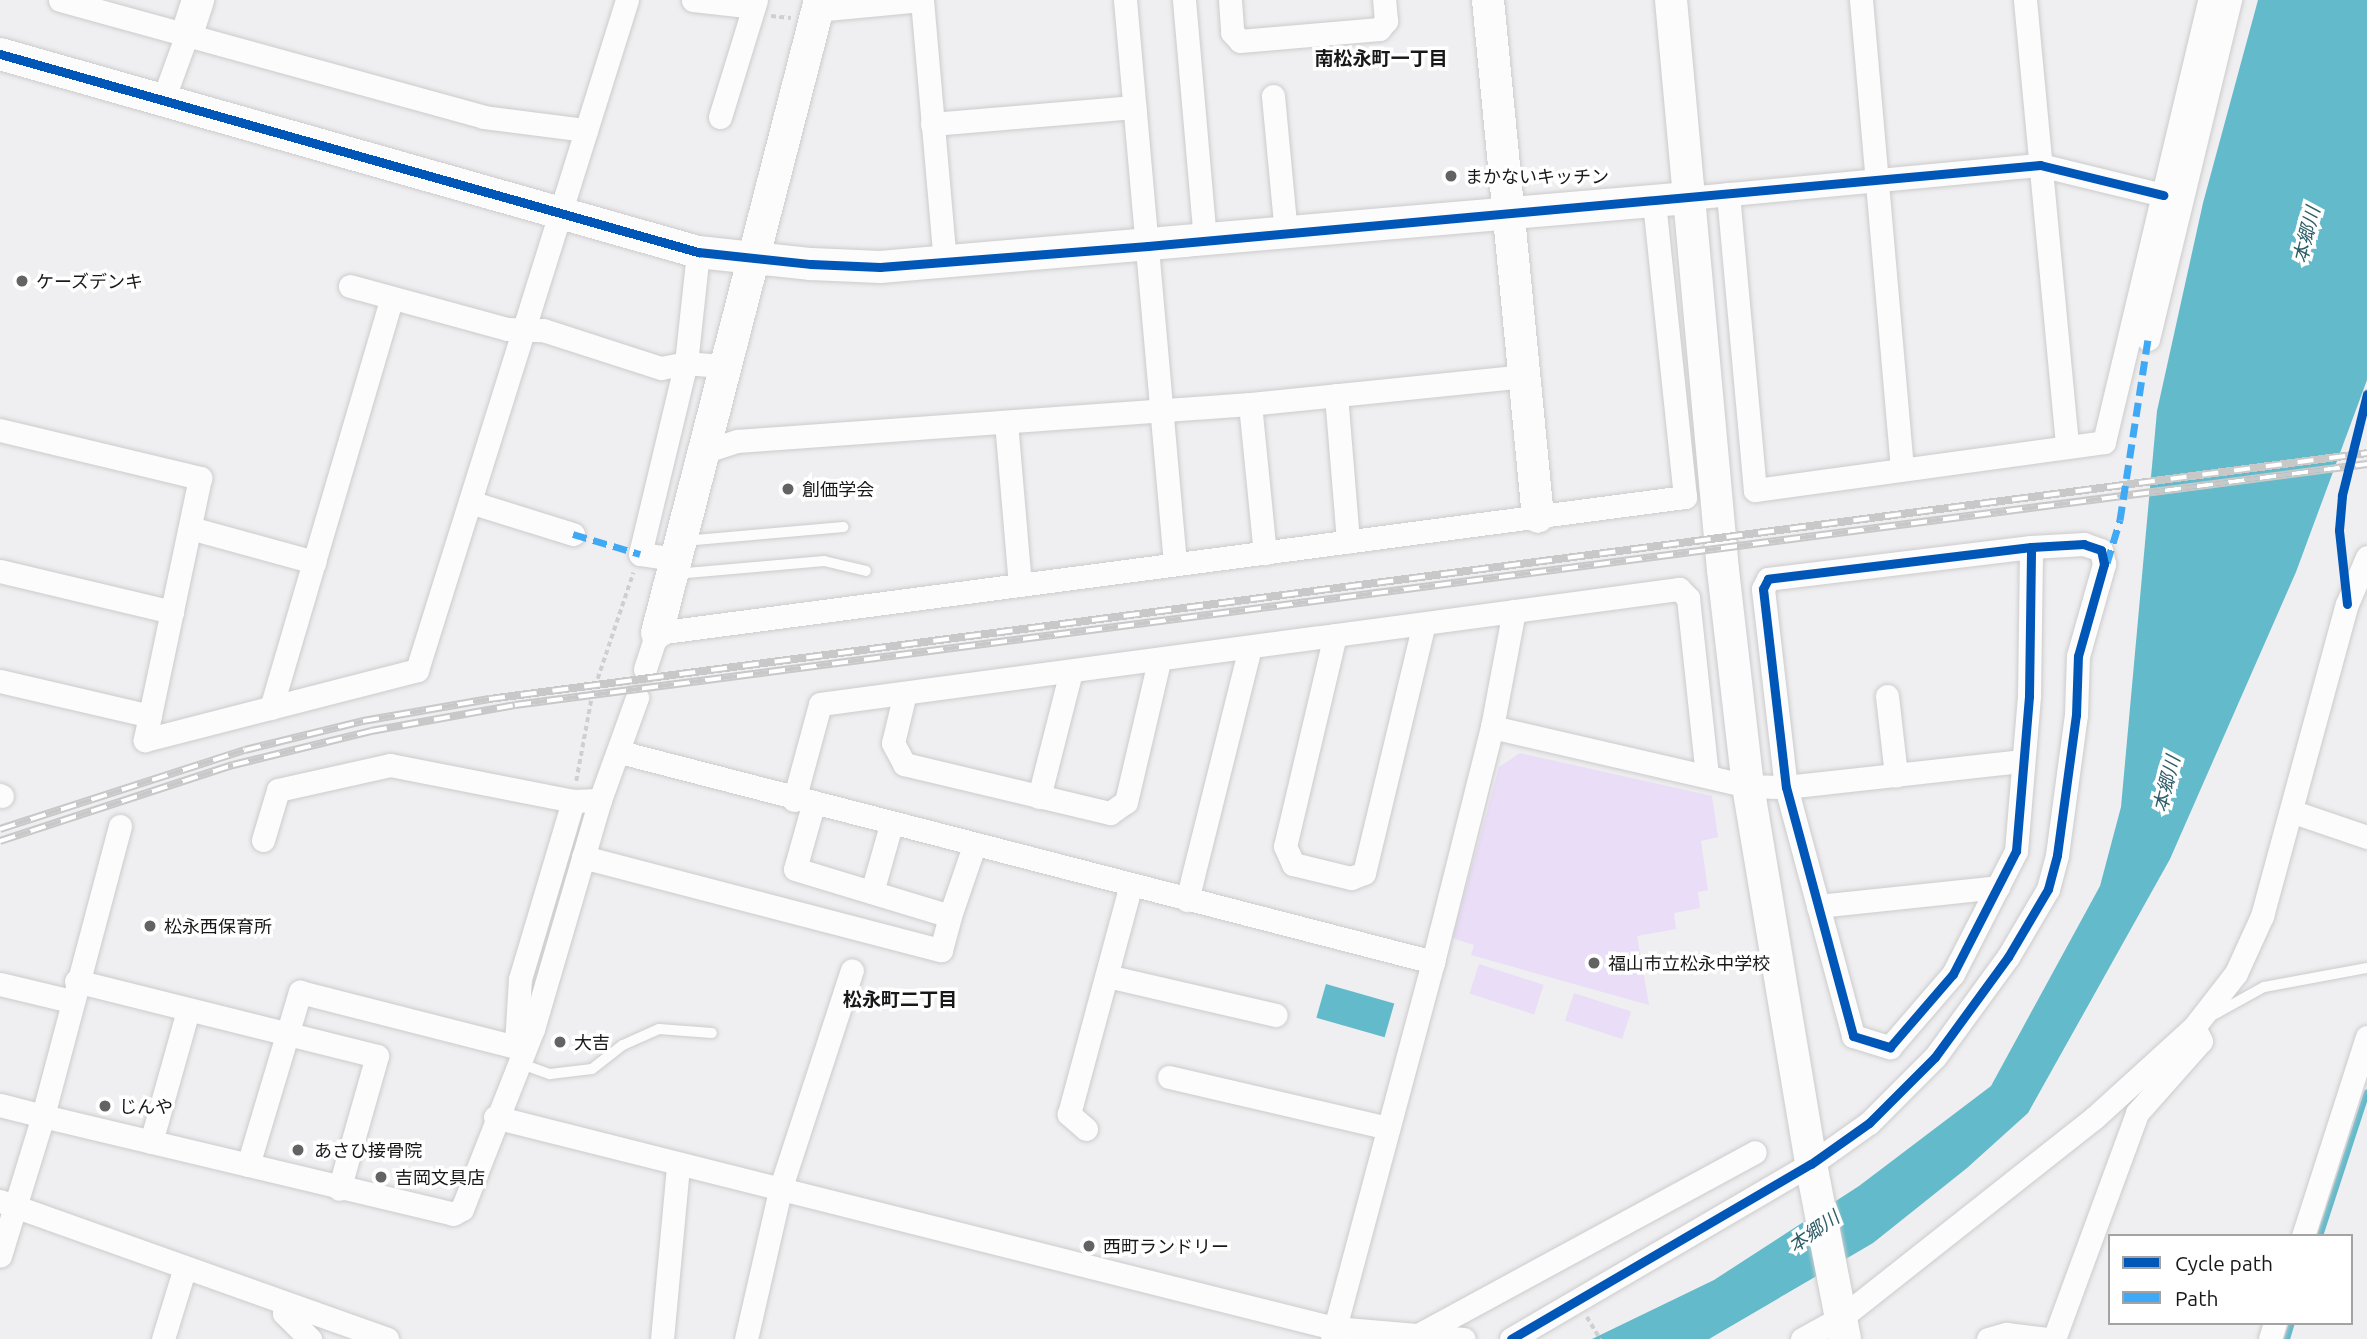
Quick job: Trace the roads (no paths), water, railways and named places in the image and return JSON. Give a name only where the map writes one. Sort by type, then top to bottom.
[{"type":"street","points":[[60,0],[484,117],[586,130]]},
{"type":"street","points":[[163,100],[198,0]]},
{"type":"street","points":[[0,430],[200,478],[145,740],[417,670],[558,213],[627,0]]},
{"type":"street","points":[[693,0],[754,7],[720,117]]},
{"type":"street","points":[[645,669],[657,633],[723,366],[817,10],[921,0],[945,262]]},
{"type":"street","points":[[1125,0],[1175,564]]},
{"type":"street","points":[[1184,0],[1205,241]]},
{"type":"street","points":[[1230,0],[1232,32],[1240,41],[1379,29],[1386,21],[1384,0]]},
{"type":"street","points":[[1488,0],[1506,214],[1538,517]]},
{"type":"street","points":[[1671,0],[1688,198],[1748,786],[1812,1168],[1842,1320]]},
{"type":"street","points":[[1861,0],[1902,467]]},
{"type":"street","points":[[2025,0],[2067,446]]},
{"type":"street","points":[[1728,194],[1755,490],[1902,467],[2104,442],[2209,0]]},
{"type":"street","points":[[2148,340],[2230,0]]},
{"type":"street","points":[[0,54],[698,252],[880,267],[1286,234],[2040,165],[2163,195]]},
{"type":"street","points":[[1273,96],[1286,234]]},
{"type":"street","points":[[932,124],[1134,107]]},
{"type":"street","points":[[657,633],[1685,497],[1654,201]]},
{"type":"street","points":[[676,558],[640,554],[686,363],[698,252]]},
{"type":"street","points":[[351,286],[524,330],[543,330],[661,368],[686,363],[723,366]]},
{"type":"street","points":[[271,708],[392,298]]},
{"type":"street","points":[[703,452],[737,441],[1250,404],[1524,376]]},
{"type":"street","points":[[1336,395],[1348,542]]},
{"type":"street","points":[[1250,404],[1265,553]]},
{"type":"street","points":[[1006,422],[1020,584]]},
{"type":"street","points":[[470,502],[573,534]]},
{"type":"street","points":[[190,528],[314,562]]},
{"type":"street","points":[[1511,1339],[1582,1310],[1812,1168],[1869,1123],[1935,1057],[2001,969],[2048,889],[2068,782],[2078,656],[2104,564],[2101,550],[2084,544],[2031,547],[1768,579],[1763,589],[1786,787],[1853,1036],[1890,1047],[1953,974],[2016,850],[2024,761],[2031,547]]},
{"type":"street","points":[[1802,1339],[1842,1320],[2094,1118],[2194,1027],[2236,973],[2262,916],[2347,604],[2367,557]]},
{"type":"street","points":[[0,570],[172,612]]},
{"type":"street","points":[[950,916],[795,869],[803,802],[820,704],[1159,661],[1679,589],[1688,598],[1707,776]]},
{"type":"street","points":[[1333,1334],[1433,962],[1492,727],[1514,611]]},
{"type":"street","points":[[1335,635],[1285,846],[1293,864],[1351,878],[1364,873],[1424,624]]},
{"type":"street","points":[[1187,900],[1250,648]]},
{"type":"street","points":[[905,693],[893,743],[904,764],[1110,813],[1126,802],[1159,661]]},
{"type":"street","points":[[1039,797],[1071,671]]},
{"type":"street","points":[[0,681],[150,716]]},
{"type":"street","points":[[1887,696],[1896,775]]},
{"type":"street","points":[[0,1105],[339,1189],[453,1214],[462,1209],[520,1052],[600,800],[620,752],[637,698]]},
{"type":"street","points":[[1492,727],[1748,786],[1786,787],[2024,761]]},
{"type":"street","points":[[620,752],[891,825],[1433,962]]},
{"type":"street","points":[[263,840],[278,790],[390,765],[573,801],[600,800]]},
{"type":"street","points":[[520,1052],[520,979],[573,801]]},
{"type":"street","points":[[2291,811],[2367,837]]},
{"type":"street","points":[[872,892],[891,825]]},
{"type":"street","points":[[0,1256],[8,1204],[43,1116],[73,991],[120,826]]},
{"type":"street","points":[[583,858],[941,950],[974,846]]},
{"type":"street","points":[[1086,1129],[1069,1114],[1131,885]]},
{"type":"street","points":[[1818,906],[1998,887]]},
{"type":"street","points":[[746,1339],[780,1190],[852,970]]},
{"type":"street","points":[[1107,976],[1276,1015]]},
{"type":"street","points":[[0,984],[73,991],[188,1010],[377,1056],[339,1189]]},
{"type":"street","points":[[248,1165],[300,992],[520,1052]]},
{"type":"street","points":[[150,1142],[188,1010]]},
{"type":"street","points":[[2054,1339],[2137,1113],[2201,1041],[2194,1027]]},
{"type":"street","points":[[2304,1234],[2367,1037]]},
{"type":"street","points":[[1169,1077],[1388,1128]]},
{"type":"street","points":[[495,1117],[1333,1334],[1418,1335],[1464,1339]]},
{"type":"street","points":[[1418,1335],[1755,1152]]},
{"type":"street","points":[[662,1339],[678,1166]]},
{"type":"street","points":[[8,1204],[387,1339]]},
{"type":"street","points":[[163,1339],[185,1267]]},
{"type":"street","points":[[285,1303],[284,1313],[310,1339]]},
{"type":"street","points":[[1988,1339],[2006,1334],[2047,1339]]},
{"type":"lane","points":[[676,558],[842,527]]},
{"type":"lane","points":[[676,558],[824,561],[866,571]]},
{"type":"lane","points":[[2194,1027],[2264,987],[2367,968]]},
{"type":"lane","points":[[520,1052],[550,1073],[592,1069],[623,1045],[659,1029],[712,1034]]},
{"type":"water","name":"本郷川","points":[[2258,0],[2367,0],[2367,380],[2296,572],[2170,859],[2028,1113],[1967,1168],[1873,1243],[1709,1339],[1592,1339],[1714,1280],[1859,1186],[1991,1086],[2100,886],[2121,807],[2157,411],[2203,203]]},
{"type":"water","points":[[1326,984],[1394,1004],[1385,1037],[1316,1018]]},
{"type":"waterway","points":[[2321,1234],[2367,1092]]},
{"type":"waterway","points":[[2287,1339],[2291,1325]]},
{"type":"railway","points":[[0,829],[245,750],[363,721],[489,699],[2367,453]]},
{"type":"railway","points":[[0,841],[233,765],[371,731],[515,705],[2367,464]]},
{"type":"place","name":"まかないキッチン","points":[[1451,176]]},
{"type":"place","name":"ケーズデンキ","points":[[22,281]]},
{"type":"place","name":"創価学会","points":[[788,489]]},
{"type":"place","name":"松永西保育所","points":[[150,926]]},
{"type":"place","name":"福山市立松永中学校","points":[[1594,963]]},
{"type":"place","name":"大吉","points":[[560,1042]]},
{"type":"place","name":"じんや","points":[[105,1106]]},
{"type":"place","name":"あさひ接骨院","points":[[298,1150]]},
{"type":"place","name":"吉岡文具店","points":[[381,1177]]},
{"type":"place","name":"西町ランドリー","points":[[1089,1246]]},
{"type":"district","name":"南松永町一丁目","points":[[1381,59]]},
{"type":"district","name":"松永町二丁目","points":[[900,1000]]}]
